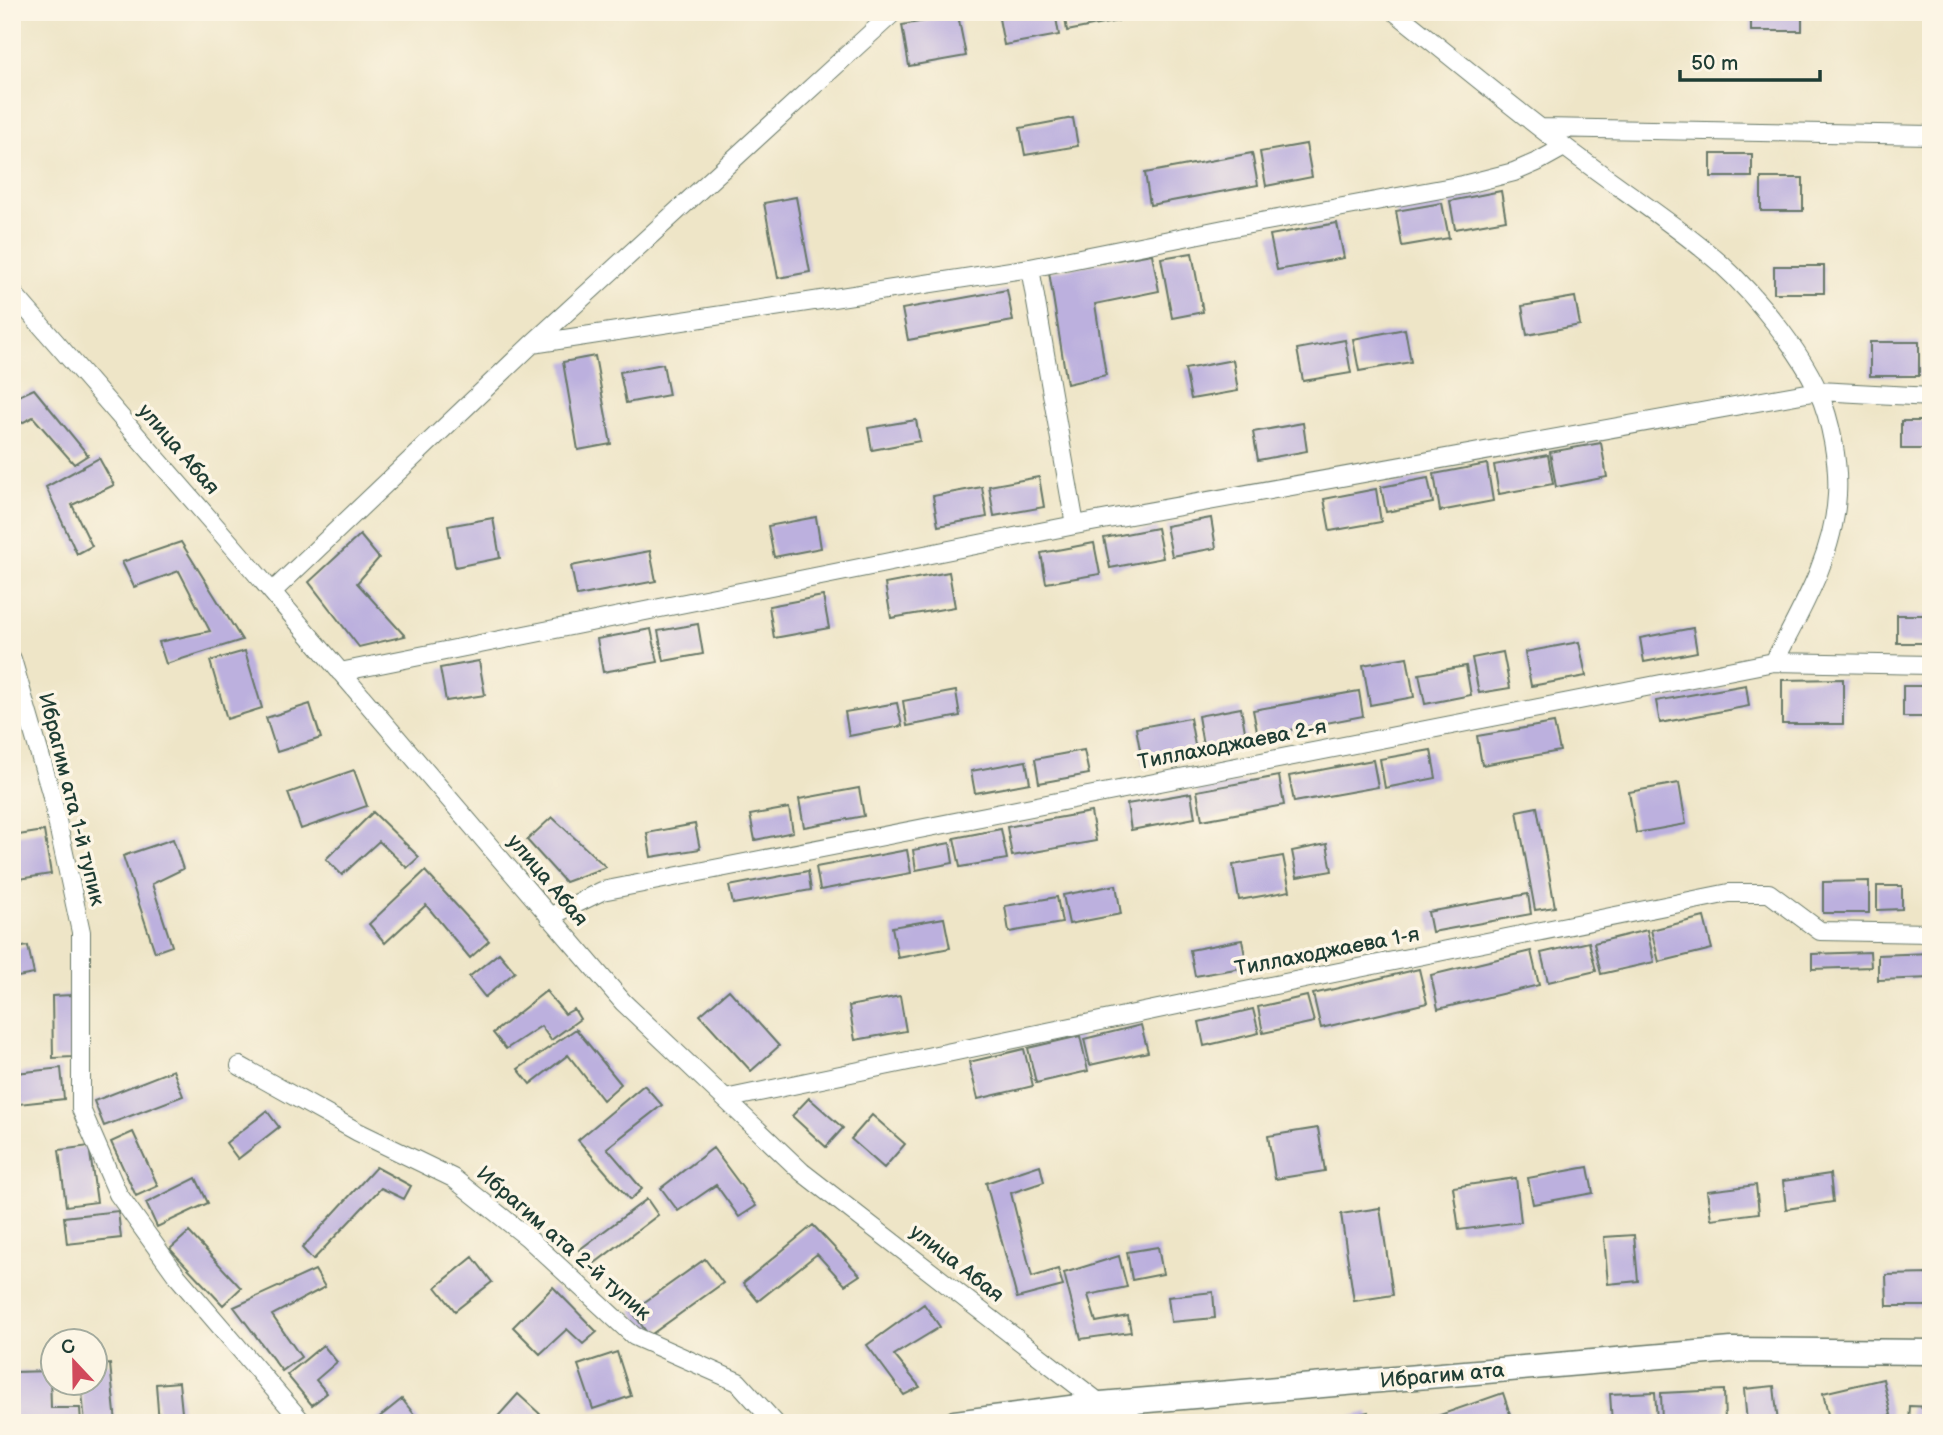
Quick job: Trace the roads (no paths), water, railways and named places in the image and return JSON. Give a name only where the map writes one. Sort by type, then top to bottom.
[{"type":"street","points":[[272,592],[532,344],[894,12]]},
{"type":"street","points":[[1395,12],[1564,147],[1667,221],[1723,266],[1760,305],[1801,360],[1818,391],[1827,418],[1834,453],[1837,494],[1830,538],[1808,596],[1774,662]]},
{"type":"street","points":[[1542,128],[1931,135]]},
{"type":"street","points":[[532,344],[1030,268],[1463,185],[1514,172],[1564,147]]},
{"type":"street","points":[[1030,268],[1075,525]]},
{"type":"street","name":"улица Абая","points":[[12,292],[623,1002],[802,1172],[1122,1423]]},
{"type":"street","points":[[340,671],[1075,525],[1818,391],[1931,397]]},
{"type":"street","name":"Ибрагим ата 1-й тупик","points":[[12,659],[51,793],[81,932],[81,1109],[118,1194],[177,1276],[303,1423]]},
{"type":"street","name":"Тиллаходжаева 2-я","points":[[550,917],[601,891],[1774,662],[1931,666]]},
{"type":"street","name":"Тиллаходжаева 1-я","points":[[725,1099],[1729,893],[1769,893],[1820,931],[1931,933]]},
{"type":"street","name":"Ибрагим ата 2-й тупик","points":[[240,1066],[358,1132],[453,1178],[527,1237],[634,1336],[738,1382],[775,1423]]},
{"type":"street","name":"Ибрагим ата","points":[[954,1423],[1101,1404],[1732,1350],[1931,1352]]}]
